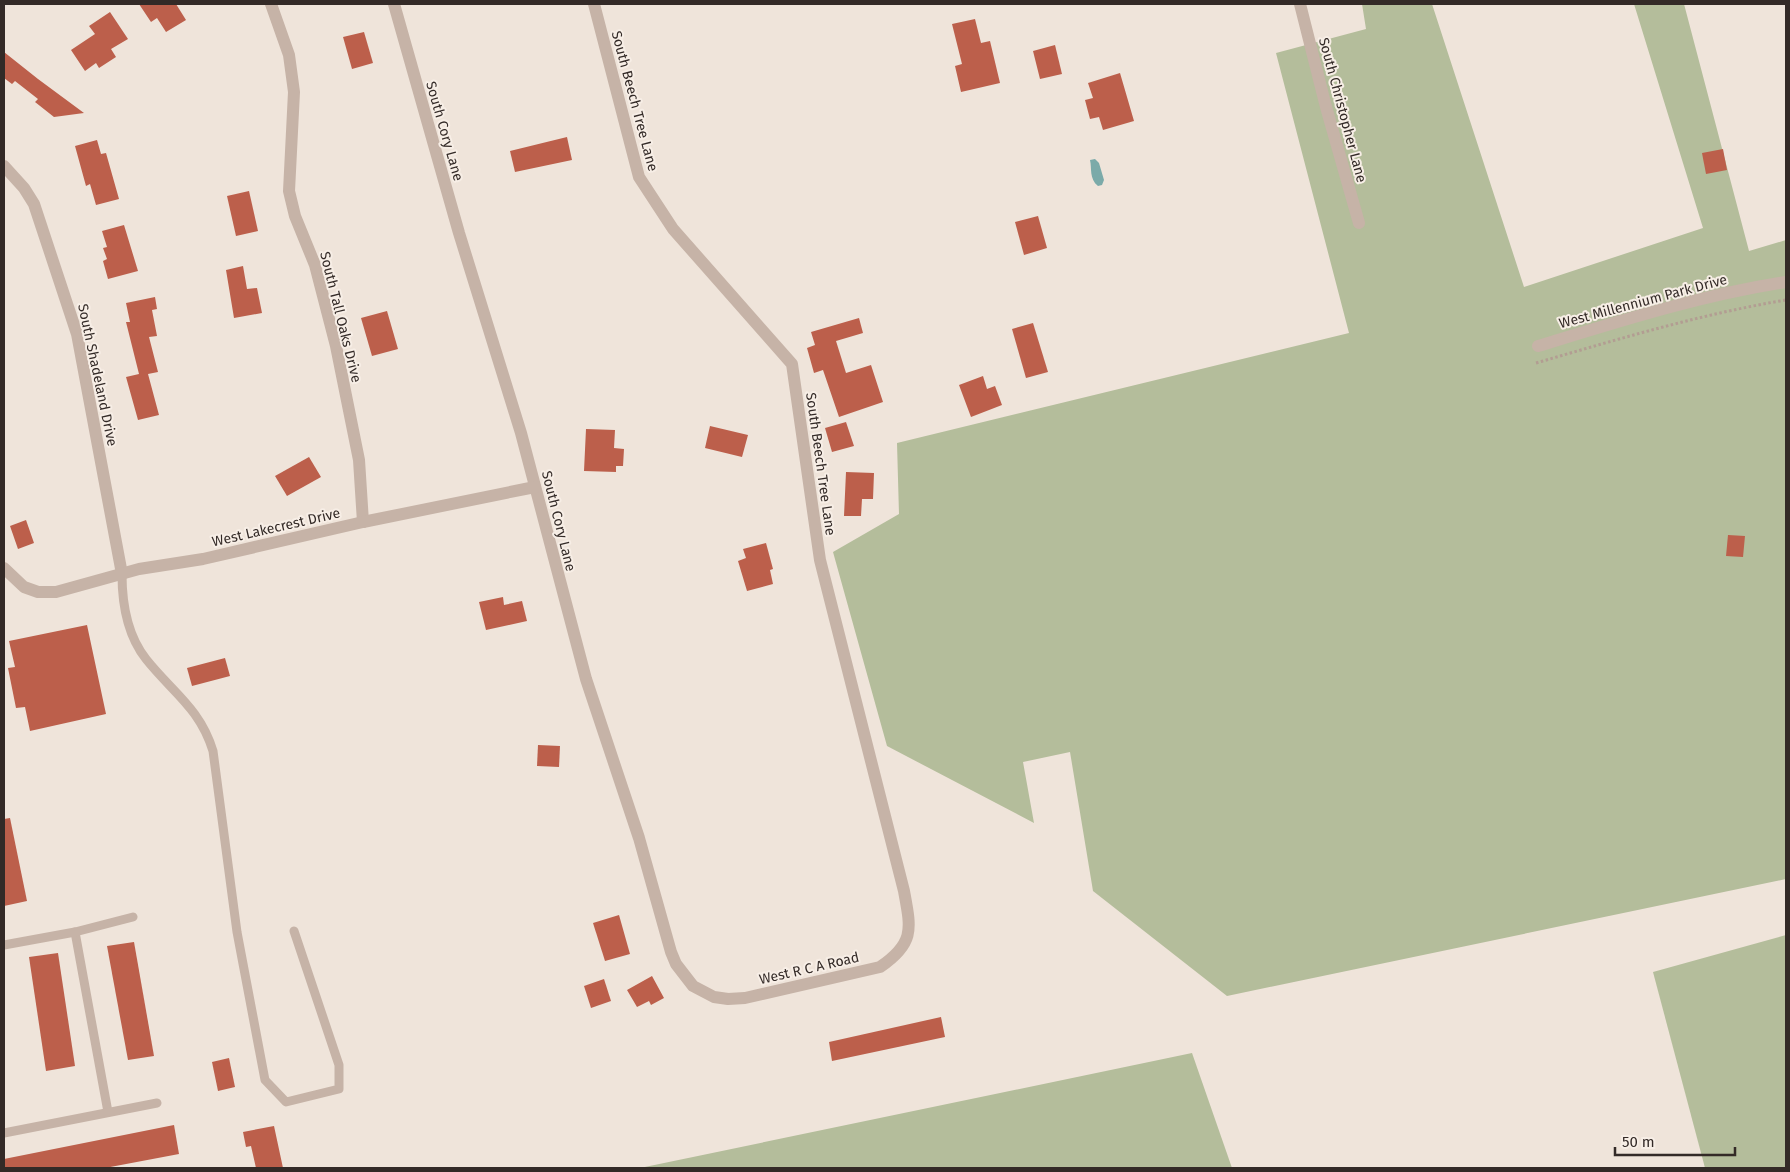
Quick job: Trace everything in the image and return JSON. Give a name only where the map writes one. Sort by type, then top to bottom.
[{"type":"street","name":"South Tall Oaks Drive","points":[[271,4],[290,55],[294,92],[289,191],[295,216],[315,265],[336,346],[359,460],[363,522]]},
{"type":"street","name":"South Cory Lane","points":[[394,4],[535,487],[582,664],[639,838],[671,952],[676,964],[693,986],[714,998],[745,998]]},
{"type":"street","name":"South Beech Tree Lane","points":[[594,4],[639,177],[672,229],[792,364],[820,560],[904,890],[908,916],[906,941],[899,954],[880,967]]},
{"type":"street","name":"South Christopher Lane","points":[[1300,4],[1358,224]]},
{"type":"street","name":"South Shadeland Drive","points":[[4,166],[24,188],[34,204],[77,334],[122,574]]},
{"type":"street","name":"West Millennium Park Drive","points":[[1538,346],[1662,308],[1725,292],[1786,282]]},
{"type":"street","name":"West Lakecrest Drive","points":[[4,568],[24,587],[38,592],[56,592],[139,569],[203,559],[363,522],[535,487]]},
{"type":"street","name":"West R C A Road","points":[[745,998],[880,967]]},
{"type":"lane","points":[[122,574],[122,596],[134,640],[145,658],[192,709],[207,731],[213,751],[237,932],[265,1080],[286,1102],[339,1089],[339,1065],[294,932]]},
{"type":"lane","points":[[4,945],[75,932],[133,917]]},
{"type":"lane","points":[[75,932],[108,1112]]},
{"type":"lane","points":[[4,1132],[156,1103]]},
{"type":"path","points":[[1536,363],[1667,325],[1738,308],[1786,300]]},
{"type":"green space","points":[[1362,4],[1432,4],[1524,287],[1703,228],[1634,4],[1684,4],[1749,251],[1786,240],[1786,879],[1227,996],[1093,891],[1070,752],[1023,762],[1034,823],[887,746],[833,552],[899,514],[897,443],[1349,333],[1276,53],[1366,29]]},
{"type":"green space","points":[[1786,935],[1786,1168],[1705,1168],[1653,972]]},
{"type":"green space","points":[[1192,1053],[1232,1168],[640,1168]]},
{"type":"water","points":[[1095,159],[1099,163],[1104,180],[1102,185],[1098,186],[1093,180],[1091,173],[1090,160]]},
{"type":"building","points":[[139,4],[176,4],[186,20],[166,32],[157,18],[151,22]]},
{"type":"building","points":[[110,12],[128,39],[111,49],[116,57],[99,68],[96,63],[85,71],[71,50],[95,34],[89,26]]},
{"type":"building","points":[[975,19],[981,43],[990,41],[1000,83],[961,92],[955,66],[962,64],[952,24]]},
{"type":"building","points":[[364,32],[373,63],[352,69],[343,37]]},
{"type":"building","points":[[1055,45],[1062,74],[1040,79],[1033,51]]},
{"type":"building","points":[[4,52],[84,113],[54,117],[35,102],[38,99],[15,81],[12,84],[4,78]]},
{"type":"building","points":[[1120,73],[1134,121],[1103,130],[1099,117],[1090,119],[1085,100],[1093,98],[1088,83]]},
{"type":"building","points":[[567,137],[572,160],[515,172],[510,151]]},
{"type":"building","points":[[97,140],[101,154],[106,153],[119,199],[96,205],[90,184],[86,186],[75,146]]},
{"type":"building","points":[[1723,149],[1727,170],[1706,174],[1702,153]]},
{"type":"building","points":[[249,191],[258,231],[236,236],[227,196]]},
{"type":"building","points":[[1038,216],[1047,248],[1024,255],[1015,222]]},
{"type":"building","points":[[124,225],[138,271],[108,279],[103,261],[107,259],[103,248],[107,247],[102,231]]},
{"type":"building","points":[[243,266],[247,289],[257,288],[262,313],[234,318],[226,270]]},
{"type":"building","points":[[155,297],[157,309],[152,310],[157,336],[149,337],[158,372],[148,374],[159,415],[138,420],[126,377],[139,374],[126,322],[130,322],[126,303]]},
{"type":"building","points":[[387,311],[398,349],[372,356],[361,318]]},
{"type":"building","points":[[859,318],[863,333],[836,341],[846,373],[871,365],[883,402],[839,417],[823,370],[814,373],[807,348],[815,345],[811,332]]},
{"type":"building","points":[[1033,323],[1048,372],[1026,378],[1012,329]]},
{"type":"building","points":[[983,376],[987,389],[995,386],[1002,405],[971,417],[959,385]]},
{"type":"building","points":[[846,422],[854,446],[832,452],[825,428]]},
{"type":"building","points":[[710,426],[748,435],[742,457],[705,448]]},
{"type":"building","points":[[586,429],[615,430],[614,448],[624,449],[623,466],[616,466],[616,472],[584,471]]},
{"type":"building","points":[[309,457],[321,477],[287,496],[275,476]]},
{"type":"building","points":[[846,472],[874,473],[873,499],[862,499],[861,516],[844,516]]},
{"type":"building","points":[[26,520],[34,543],[18,549],[10,526]]},
{"type":"building","points":[[1728,535],[1745,536],[1743,557],[1726,556]]},
{"type":"building","points":[[766,543],[773,569],[770,570],[773,584],[747,591],[738,561],[746,558],[743,549]]},
{"type":"building","points":[[503,597],[504,605],[522,601],[527,621],[486,630],[479,602]]},
{"type":"building","points":[[87,625],[106,714],[30,731],[25,707],[16,708],[8,668],[15,667],[9,641]]},
{"type":"building","points":[[225,658],[230,676],[192,686],[187,668]]},
{"type":"building","points":[[538,745],[560,746],[559,767],[537,766]]},
{"type":"building","points":[[10,818],[27,901],[4,906],[4,819]]},
{"type":"building","points":[[619,915],[630,954],[605,961],[593,923]]},
{"type":"building","points":[[134,942],[154,1056],[128,1060],[107,946]]},
{"type":"building","points":[[58,953],[75,1066],[46,1071],[29,957]]},
{"type":"building","points":[[652,976],[664,998],[651,1005],[649,1001],[637,1007],[627,990]]},
{"type":"building","points":[[604,979],[611,1001],[591,1008],[584,986]]},
{"type":"building","points":[[941,1017],[945,1037],[832,1061],[829,1042]]},
{"type":"building","points":[[229,1058],[235,1087],[218,1091],[212,1062]]},
{"type":"building","points":[[174,1125],[179,1154],[105,1168],[4,1168],[4,1159]]},
{"type":"building","points":[[274,1126],[283,1168],[256,1168],[251,1146],[246,1147],[243,1132]]}]
